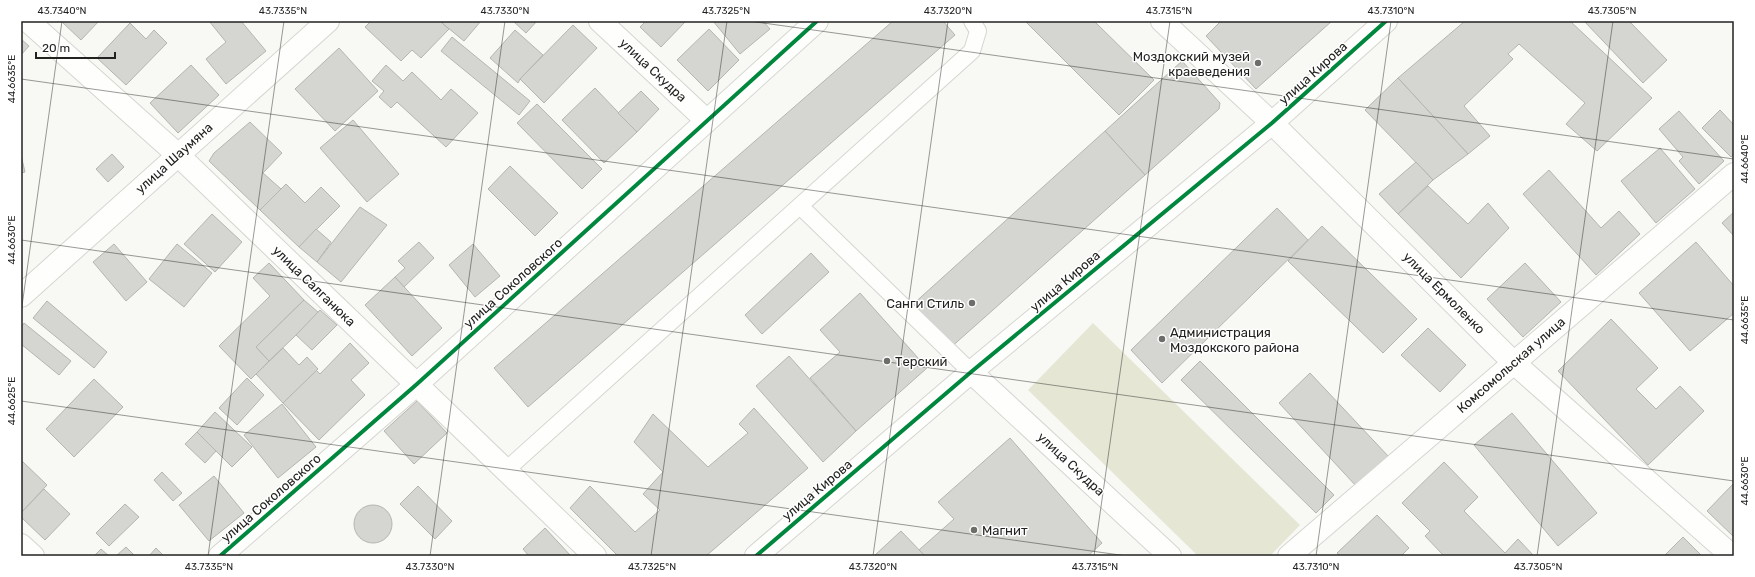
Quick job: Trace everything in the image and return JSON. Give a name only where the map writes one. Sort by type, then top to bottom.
[{"type":"street","name":"улица Салганюка","points":[[28,21],[178,155],[595,556]]},
{"type":"street","name":"улица Шаумяна","points":[[21,296],[328,21]]},
{"type":"street","name":"улица Скудра","points":[[600,21],[706,120]]},
{"type":"street","name":"улица Соколовского","points":[[220,556],[417,384],[706,120],[817,21]]},
{"type":"street","name":"улица Ермоленко","points":[[1162,21],[1272,122],[1514,363],[1732,556]]},
{"type":"street","name":"улица Кирова","points":[[756,556],[972,372],[1272,122],[1386,21]]},
{"type":"street","name":"Комсомольская улица","points":[[1289,556],[1734,174]]},
{"type":"street","name":"улица Скудра","points":[[972,372],[1170,556]]},
{"type":"street","points":[[21,545],[33,556]]},
{"type":"lane","points":[[505,471],[972,51],[978,31],[972,21]]},
{"type":"lane","points":[[800,206],[972,372]]},
{"type":"green space","points":[[1093,323],[1300,525],[1270,556],[1198,556],[1028,390]]},
{"type":"building","points":[[61,21],[99,21],[81,40]]},
{"type":"building","points":[[209,21],[241,21],[266,51],[226,84],[206,59],[226,42]]},
{"type":"building","points":[[371,21],[440,21],[449,29],[421,58],[412,50],[401,61],[365,27]]},
{"type":"building","points":[[443,21],[481,21],[464,41],[442,23]]},
{"type":"building","points":[[513,21],[537,21],[526,33]]},
{"type":"building","points":[[646,21],[686,21],[661,47],[640,27]]},
{"type":"building","points":[[713,21],[763,21],[770,29],[740,54]]},
{"type":"building","points":[[893,21],[943,21],[955,35],[528,407],[494,368]]},
{"type":"building","points":[[1025,21],[1094,21],[1154,80],[1119,115]]},
{"type":"building","name":"Моздокский музей краеведения","points":[[1221,21],[1332,21],[1256,89],[1206,36]]},
{"type":"building","points":[[1465,21],[1570,21],[1652,98],[1597,151],[1566,124],[1585,103],[1519,44],[1508,54],[1513,59],[1464,106],[1490,136],[1468,154],[1398,78]]},
{"type":"building","points":[[1584,21],[1629,21],[1667,60],[1643,83]]},
{"type":"building","points":[[130,23],[146,39],[154,30],[167,43],[126,85],[97,58]]},
{"type":"building","points":[[573,25],[597,48],[544,103],[520,79]]},
{"type":"building","points":[[709,29],[739,60],[708,91],[677,60]]},
{"type":"building","points":[[515,30],[543,55],[518,83],[490,58]]},
{"type":"building","points":[[452,37],[530,101],[519,115],[441,51]]},
{"type":"building","points":[[21,39],[29,46],[21,55]]},
{"type":"building","points":[[339,48],[378,91],[335,131],[295,89]]},
{"type":"building","points":[[1182,61],[1220,103],[1219,109],[1145,175],[1105,131]]},
{"type":"building","points":[[191,65],[219,95],[178,133],[150,103]]},
{"type":"building","points":[[386,65],[403,81],[412,72],[441,100],[451,89],[478,113],[446,147],[397,102],[391,108],[379,97],[384,91],[372,81]]},
{"type":"building","points":[[1398,78],[1468,154],[1433,180],[1365,110]]},
{"type":"building","points":[[595,88],[637,132],[604,163],[562,120]]},
{"type":"building","points":[[641,91],[659,109],[637,132],[618,113]]},
{"type":"building","points":[[537,104],[602,169],[582,189],[517,123]]},
{"type":"building","points":[[1720,110],[1734,125],[1734,154],[1731,157],[1702,128]]},
{"type":"building","points":[[1679,111],[1724,161],[1699,184],[1679,161],[1683,157],[1659,129]]},
{"type":"building","points":[[353,120],[399,174],[367,202],[320,148]]},
{"type":"building","points":[[250,122],[282,153],[263,173],[281,189],[260,210],[209,161],[214,153]]},
{"type":"building","points":[[1105,131],[1145,175],[949,349],[911,306]]},
{"type":"building","points":[[1660,148],[1695,189],[1656,223],[1621,181]]},
{"type":"building","points":[[112,154],[124,167],[108,182],[96,169]]},
{"type":"building","points":[[21,155],[25,172],[21,173]]},
{"type":"building","points":[[1416,162],[1433,180],[1398,214],[1379,194]]},
{"type":"building","points":[[510,166],[558,213],[535,236],[488,189]]},
{"type":"building","points":[[1549,170],[1601,228],[1619,211],[1640,234],[1596,275],[1523,194]]},
{"type":"building","points":[[286,184],[305,203],[321,187],[340,206],[299,247],[260,210]]},
{"type":"building","points":[[1428,186],[1468,224],[1488,203],[1509,228],[1461,278],[1398,214]]},
{"type":"building","points":[[360,207],[387,225],[341,282],[317,262]]},
{"type":"building","points":[[1277,208],[1308,240],[1162,383],[1131,350]]},
{"type":"building","points":[[1734,212],[1734,236],[1722,223]]},
{"type":"building","points":[[212,214],[242,242],[215,272],[184,244]]},
{"type":"building","points":[[1322,226],[1417,319],[1383,353],[1288,261]]},
{"type":"building","points":[[316,229],[331,242],[317,262],[299,247]]},
{"type":"building","points":[[419,242],[434,258],[404,287],[395,277],[405,268],[398,261]]},
{"type":"building","points":[[1696,242],[1734,286],[1734,313],[1690,351],[1639,293]]},
{"type":"building","points":[[114,244],[147,282],[126,301],[93,262]]},
{"type":"building","points":[[177,244],[212,273],[184,307],[149,279]]},
{"type":"building","points":[[473,244],[500,276],[475,297],[449,265]]},
{"type":"building","points":[[811,253],[829,272],[762,334],[745,315]]},
{"type":"building","points":[[269,263],[304,300],[256,347],[269,361],[251,379],[219,346],[270,296],[253,278]]},
{"type":"building","points":[[1525,263],[1561,302],[1523,337],[1487,299]]},
{"type":"building","points":[[395,277],[442,328],[412,356],[365,305]]},
{"type":"building","points":[[860,293],[927,368],[856,431],[810,378],[840,352],[820,330]]},
{"type":"building","points":[[304,300],[319,313],[269,361],[256,347]]},
{"type":"building","points":[[47,301],[107,352],[94,368],[33,318]]},
{"type":"building","points":[[320,310],[337,325],[312,350],[296,335]]},
{"type":"building","points":[[1611,319],[1658,368],[1636,389],[1656,409],[1680,386],[1704,411],[1648,465],[1558,371]]},
{"type":"building","points":[[24,323],[71,361],[59,375],[21,344],[21,328]]},
{"type":"building","points":[[1428,328],[1466,365],[1440,392],[1401,355]]},
{"type":"building","points":[[350,343],[369,363],[351,380],[365,395],[319,440],[283,403],[316,370],[320,374]]},
{"type":"building","points":[[283,348],[299,365],[307,357],[318,369],[283,403],[256,374]]},
{"type":"building","points":[[789,356],[856,431],[823,462],[756,386]]},
{"type":"building","points":[[1200,361],[1334,495],[1316,513],[1181,380]]},
{"type":"building","points":[[1310,373],[1389,457],[1357,487],[1279,403]]},
{"type":"building","points":[[247,378],[264,395],[237,425],[219,408]]},
{"type":"building","points":[[94,379],[123,407],[74,457],[46,429]]},
{"type":"building","points":[[417,401],[447,433],[414,464],[384,431]]},
{"type":"building","points":[[282,404],[316,447],[278,478],[244,435]]},
{"type":"building","points":[[754,408],[808,468],[706,556],[618,556],[570,508],[590,486],[635,532],[660,510],[643,494],[663,472],[634,442],[653,414],[708,467],[748,433],[739,424]]},
{"type":"building","points":[[215,412],[252,447],[232,467],[197,432]]},
{"type":"building","points":[[1512,413],[1597,513],[1558,546],[1474,445]]},
{"type":"building","points":[[197,432],[216,451],[205,463],[185,444]]},
{"type":"building","points":[[1010,438],[1102,543],[1088,556],[925,556],[919,550],[954,519],[938,502]]},
{"type":"building","points":[[21,460],[47,485],[21,513]]},
{"type":"building","points":[[1444,462],[1478,497],[1464,511],[1505,553],[1518,539],[1534,556],[1444,556],[1425,536],[1430,531],[1402,503]]},
{"type":"building","points":[[162,472],[182,493],[173,501],[154,480]]},
{"type":"building","points":[[214,476],[244,513],[209,541],[179,505]]},
{"type":"building","points":[[1734,483],[1734,537],[1707,511]]},
{"type":"building","points":[[418,486],[452,521],[435,539],[400,504]]},
{"type":"building","points":[[44,489],[70,514],[45,540],[21,517],[21,513]]},
{"type":"building","points":[[125,504],[139,517],[109,546],[96,533]]},
{"type":"building","points":[[369,505],[377,505],[384,508],[389,513],[392,524],[389,535],[384,540],[377,543],[369,543],[362,540],[357,535],[354,528],[354,520],[357,513],[362,508]]},
{"type":"building","points":[[1377,515],[1409,548],[1401,556],[1340,556],[1337,553]]},
{"type":"building","points":[[545,528],[571,556],[529,556],[523,549]]},
{"type":"building","points":[[901,531],[925,556],[874,556]]},
{"type":"building","points":[[1683,537],[1702,556],[1664,556]]},
{"type":"building","points":[[126,547],[135,556],[116,556]]},
{"type":"building","points":[[156,548],[164,556],[149,556]]},
{"type":"building","points":[[101,549],[109,556],[94,556]]},
{"type":"cycle path","points":[[220,556],[417,384],[817,21]]},
{"type":"cycle path","points":[[756,556],[971,372],[1272,123],[1386,21]]},
{"type":"place","name":"Моздокский музей краеведения","points":[[1258,63]]},
{"type":"place","name":"Санги Стиль","points":[[972,303]]},
{"type":"place","name":"Администрация Моздокского района","points":[[1162,339]]},
{"type":"place","name":"Терский","points":[[887,361]]},
{"type":"place","name":"Магнит","points":[[974,530]]}]
